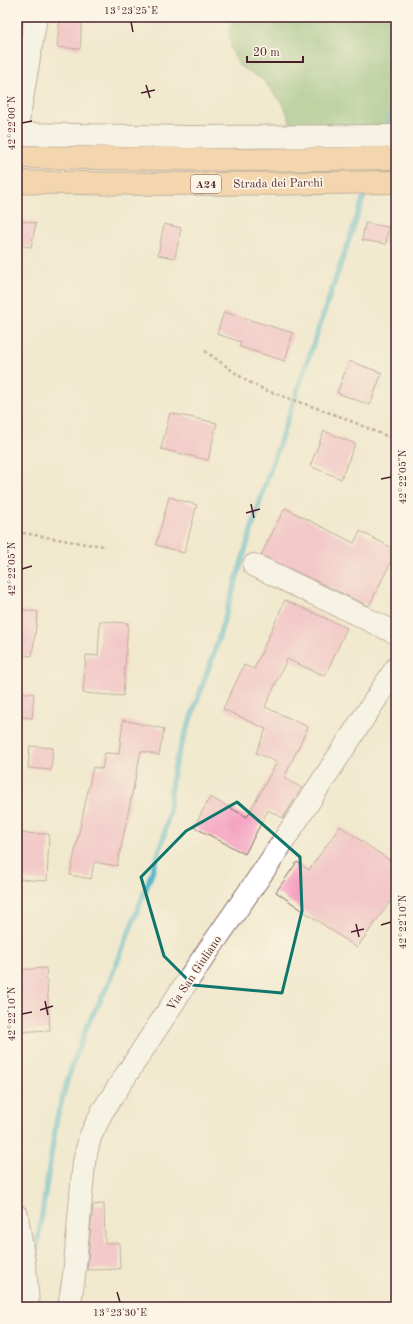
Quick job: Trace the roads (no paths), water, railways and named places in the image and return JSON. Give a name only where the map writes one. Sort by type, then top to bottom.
[{"type":"highway","name":"Strada dei Parchi","points":[[17,157],[248,160],[396,158]]},
{"type":"highway","name":"Strada dei Parchi","points":[[17,182],[98,184],[396,182]]},
{"type":"street","points":[[17,127],[36,17]]},
{"type":"street","points":[[17,134],[188,137],[396,136]]},
{"type":"street","points":[[254,564],[396,633]]},
{"type":"street","name":"Via San Giuliano","points":[[70,1307],[84,1162],[90,1137],[95,1125],[194,971],[269,863],[396,668]]},
{"type":"street","points":[[17,1216],[26,1277],[28,1307]]},
{"type":"waterway","points":[[386,132],[396,102]]},
{"type":"waterway","points":[[34,1265],[57,1117],[69,1075],[87,1026],[106,989],[151,875],[164,836],[176,760],[215,650],[264,488],[367,187]]}]
